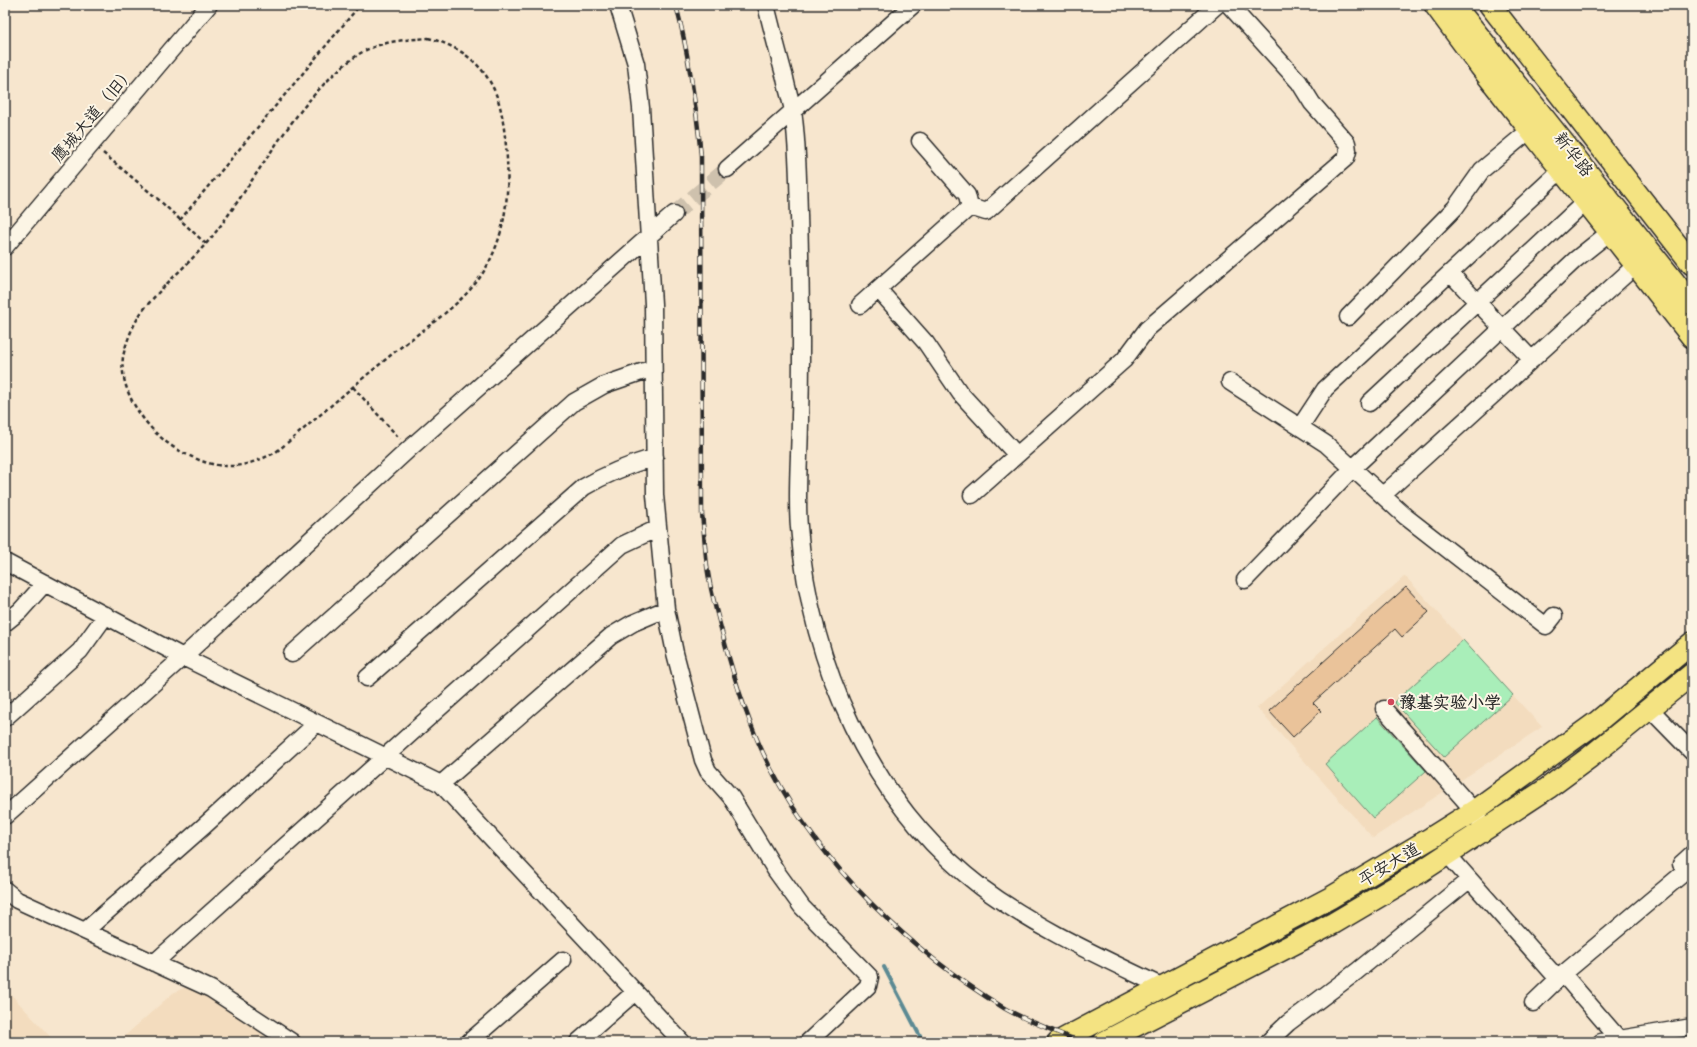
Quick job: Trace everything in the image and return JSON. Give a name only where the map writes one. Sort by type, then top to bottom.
[{"type":"main road","points":[[1435,5],[1530,130],[1692,337]]},
{"type":"main road","name":"新华路","points":[[1454,5],[1499,52],[1692,290]]},
{"type":"main road","name":"新华路","points":[[1471,5],[1499,52],[1692,304]]},
{"type":"main road","points":[[1490,5],[1692,264]]},
{"type":"main road","name":"平安大道","points":[[1058,1042],[1330,898],[1393,862],[1474,811],[1597,722],[1692,643]]},
{"type":"main road","name":"平安大道","points":[[1104,1042],[1334,923],[1448,855],[1584,761],[1692,674]]},
{"type":"street","name":"鹰城大道（旧）","points":[[5,247],[209,5]]},
{"type":"street","points":[[618,5],[636,64],[641,108],[653,304],[655,495],[666,609],[675,653],[708,771],[731,797],[776,871],[802,907],[870,977],[868,986],[808,1042]]},
{"type":"street","points":[[766,5],[793,111],[798,175],[802,308],[799,525],[812,614],[833,683],[864,750],[879,776],[896,800],[940,850],[982,887],[1017,911],[1075,944],[1163,987]]},
{"type":"street","points":[[726,169],[913,5]]},
{"type":"street","points":[[970,207],[986,212],[1217,5]]},
{"type":"street","points":[[972,495],[1124,360],[1147,329],[1346,158],[1348,151],[1347,144],[1312,103],[1299,82],[1229,5]]},
{"type":"street","points":[[1348,317],[1455,208],[1482,170],[1530,130]]},
{"type":"street","points":[[920,141],[967,195],[970,207]]},
{"type":"street","points":[[1300,427],[1325,389],[1561,170]]},
{"type":"street","points":[[1368,403],[1586,201]]},
{"type":"street","points":[[860,305],[970,207]]},
{"type":"street","points":[[5,816],[184,657],[410,449],[674,214]]},
{"type":"street","points":[[1245,580],[1353,468],[1575,260],[1610,232]]},
{"type":"street","points":[[1383,495],[1636,265]]},
{"type":"street","points":[[1450,273],[1532,360]]},
{"type":"street","points":[[878,289],[926,343],[960,393],[1017,455]]},
{"type":"street","points":[[292,654],[574,402],[604,385],[653,368]]},
{"type":"street","points":[[1230,382],[1326,444],[1406,517],[1546,626],[1554,616]]},
{"type":"street","points":[[367,678],[584,487],[606,474],[627,465],[655,457]]},
{"type":"street","points":[[154,963],[622,545],[658,528]]},
{"type":"street","points":[[5,562],[184,657],[441,784],[682,1042]]},
{"type":"street","points":[[5,623],[20,611],[45,583]]},
{"type":"street","points":[[441,784],[611,636],[633,623],[666,609]]},
{"type":"street","points":[[5,718],[80,651],[106,615]]},
{"type":"street","points":[[1384,709],[1474,811],[1486,830]]},
{"type":"street","points":[[1650,709],[1692,752]]},
{"type":"street","points":[[85,931],[203,827],[317,723]]},
{"type":"street","points":[[1533,1004],[1560,977],[1686,871],[1681,864],[1692,854]]},
{"type":"street","points":[[1448,855],[1619,1039]]},
{"type":"street","points":[[1268,1042],[1288,1023],[1356,972],[1470,880]]},
{"type":"street","points":[[5,890],[18,900],[211,989],[292,1042]]},
{"type":"street","points":[[469,1042],[563,960]]},
{"type":"street","points":[[578,1042],[635,992]]},
{"type":"street","points":[[1601,1042],[1692,1027]]},
{"type":"path","points":[[180,220],[360,5]]},
{"type":"path","points":[[428,38],[444,42],[460,50],[473,61],[484,73],[497,94],[502,111],[506,142],[508,193],[505,214],[498,241],[489,261],[467,293],[276,452],[258,461],[242,465],[224,466],[203,461],[176,448],[157,435],[135,405],[127,387],[123,372],[123,357],[133,327],[140,314],[206,244],[297,118],[321,88],[360,54],[392,41],[428,38]]},
{"type":"path","points":[[92,144],[159,200],[206,244]]},
{"type":"path","points":[[353,387],[410,449]]},
{"type":"shaded area","name":"豫基实验小学","points":[[1405,576],[1542,727],[1373,838],[1257,708]]},
{"type":"shaded area","points":[[192,984],[234,1008],[270,1042],[118,1042],[173,993]]},
{"type":"shaded area","points":[[5,988],[55,1042],[5,1042]]},
{"type":"green space","points":[[1463,640],[1513,695],[1444,757],[1394,702]]},
{"type":"green space","points":[[1377,717],[1426,771],[1373,818],[1325,764]]},
{"type":"building","points":[[1406,587],[1429,612],[1402,637],[1395,629],[1313,703],[1321,711],[1293,737],[1269,711]]},
{"type":"waterway","points":[[884,967],[923,1042]]},
{"type":"tunnel","points":[[674,214],[727,169]]},
{"type":"railway","points":[[676,5],[692,80],[701,156],[702,514],[706,560],[712,593],[732,670],[749,721],[771,769],[792,805],[842,872],[872,904],[936,961],[970,986],[1013,1013],[1080,1042]]},
{"type":"railway","points":[[1667,1042],[1692,1038]]},
{"type":"place","name":"豫基实验小学","points":[[1391,702]]}]
